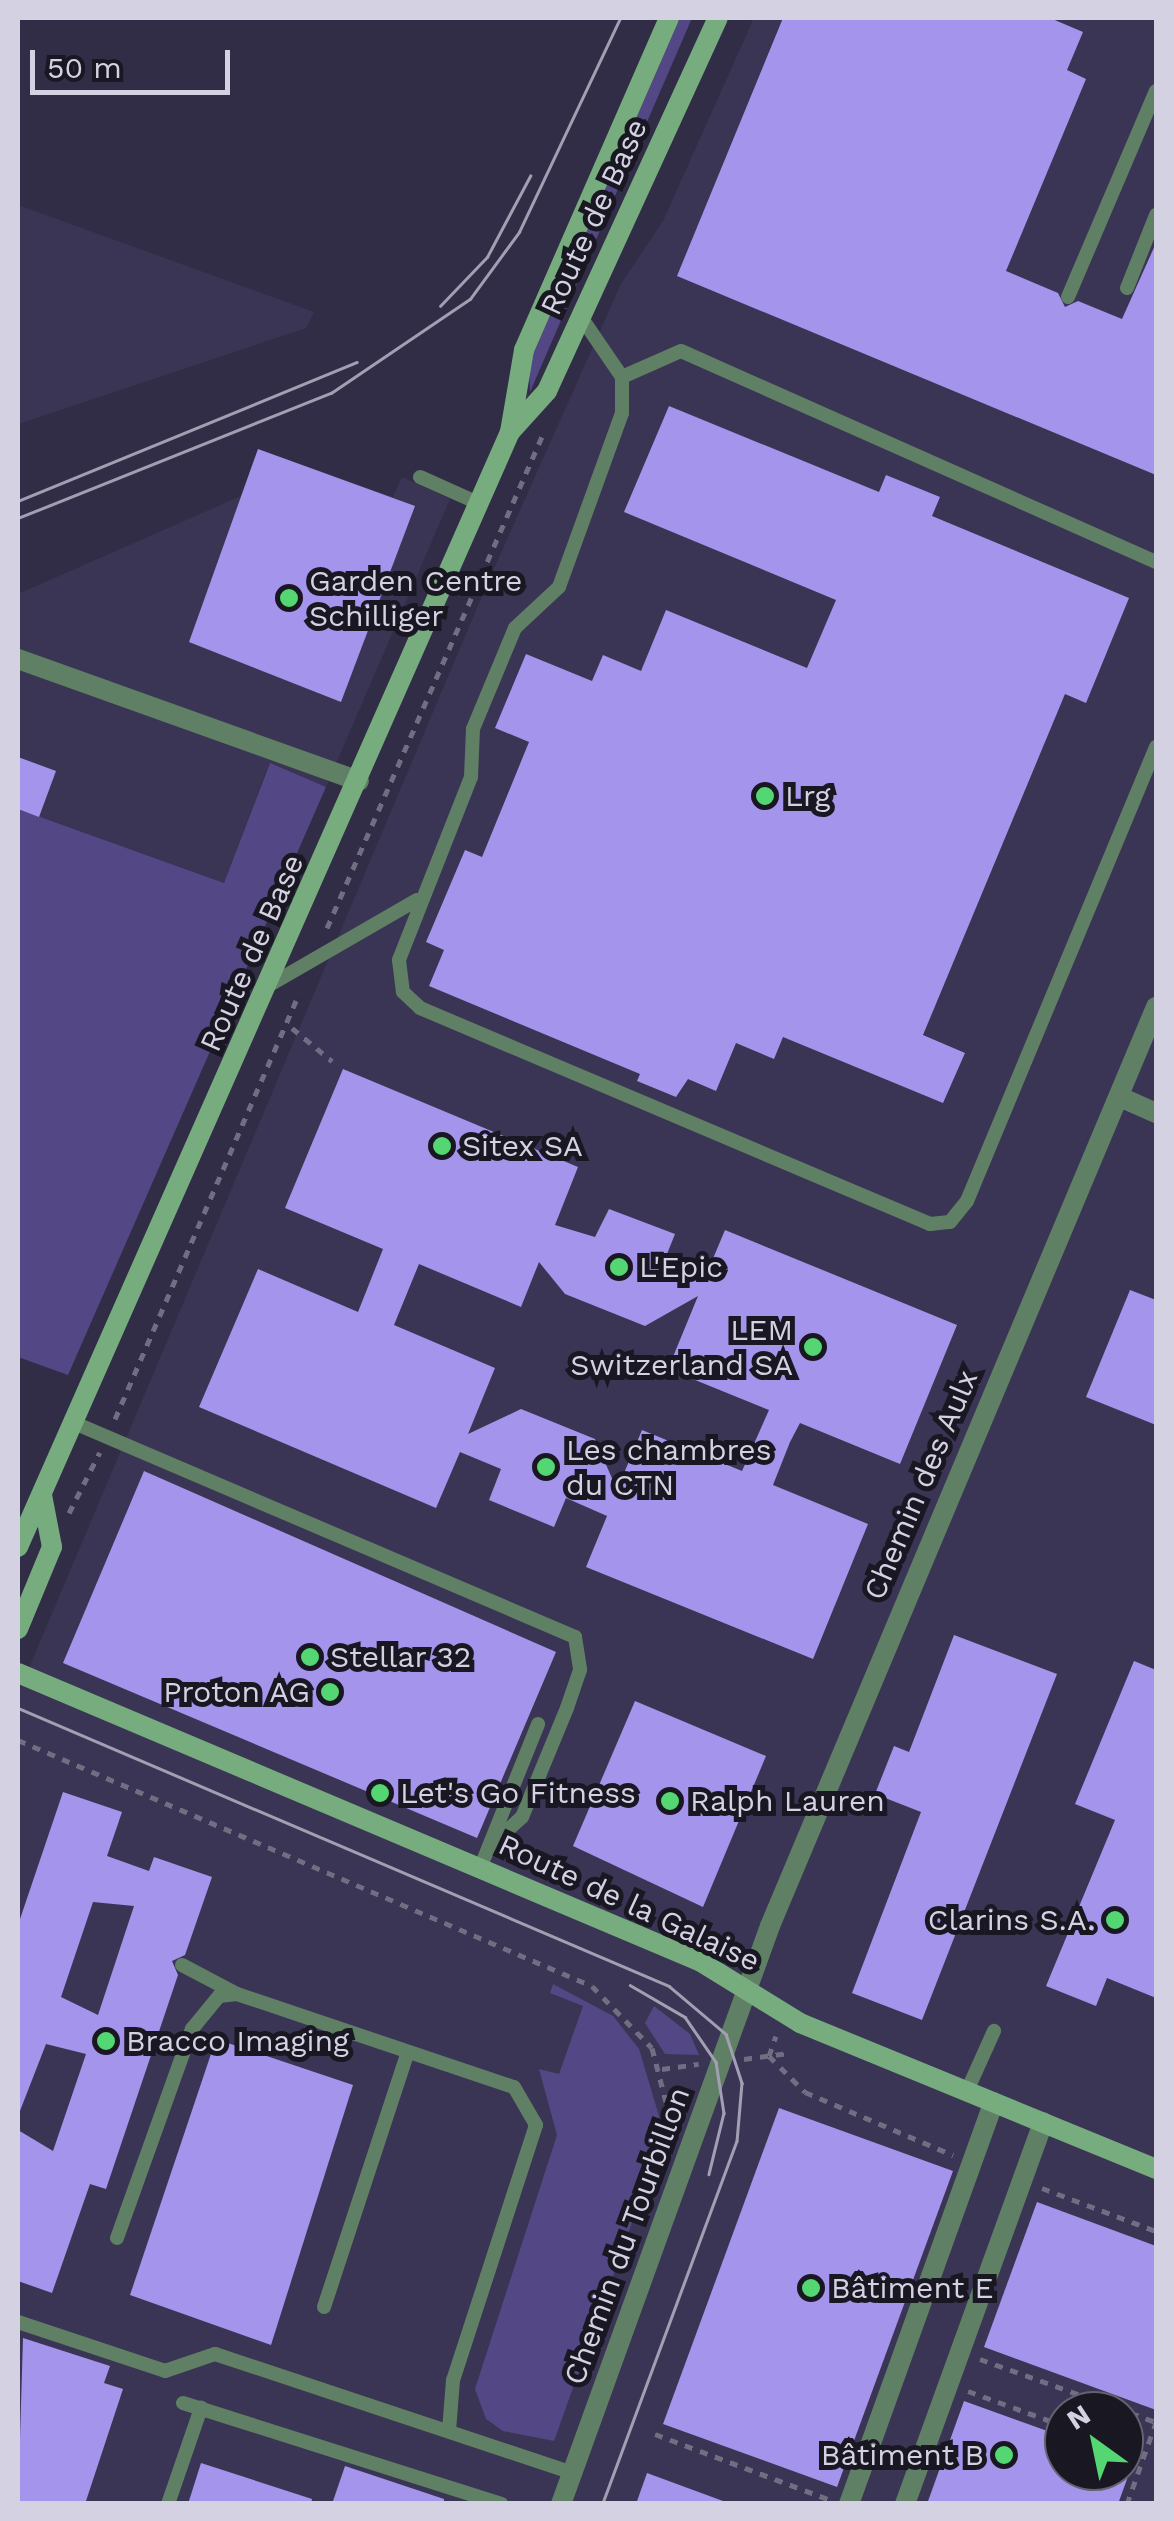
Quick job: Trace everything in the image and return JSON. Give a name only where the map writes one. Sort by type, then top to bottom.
[{"type":"street","name":"Route de Base","points":[[18,1547],[272,984],[510,432],[524,350],[669,18]]},
{"type":"street","name":"Route de Base","points":[[510,432],[547,391],[718,18]]},
{"type":"street","points":[[18,659],[359,782]]},
{"type":"street","name":"Chemin des Aulx","points":[[749,1990],[1156,1007]]},
{"type":"street","points":[[1120,1098],[1156,1113]]},
{"type":"street","points":[[18,1629],[52,1547],[42,1495]]},
{"type":"street","name":"Route de la Galaise","points":[[18,1673],[480,1866],[749,1990],[800,2023],[1156,2169]]},
{"type":"street","name":"Chemin du Tourbillon","points":[[562,2504],[749,1990]]},
{"type":"street","points":[[850,2504],[994,2102]]},
{"type":"street","points":[[905,2504],[1043,2122]]},
{"type":"lane","points":[[1068,297],[1154,96]]},
{"type":"lane","points":[[1127,288],[1156,216]]},
{"type":"lane","points":[[581,317],[622,377],[622,413],[558,587],[515,628],[473,728],[471,777],[418,900],[398,960],[404,992],[420,1008],[930,1224],[950,1222],[967,1200],[1156,747]]},
{"type":"lane","points":[[622,377],[681,351],[1156,562]]},
{"type":"lane","points":[[420,477],[478,503]]},
{"type":"lane","points":[[272,984],[418,900]]},
{"type":"lane","points":[[72,1422],[575,1637],[580,1670],[567,1708],[522,1818],[490,1846]]},
{"type":"lane","points":[[480,1866],[538,1724]]},
{"type":"lane","points":[[182,1965],[237,1994],[514,2087],[536,2125],[452,2380],[449,2431]]},
{"type":"lane","points":[[116,2238],[201,2009],[237,1994]]},
{"type":"lane","points":[[966,2091],[994,2030]]},
{"type":"lane","points":[[324,2307],[408,2052]]},
{"type":"lane","points":[[18,2322],[165,2371],[215,2354],[572,2473]]},
{"type":"lane","points":[[184,2403],[494,2502]]},
{"type":"lane","points":[[168,2504],[201,2408]]},
{"type":"path","points":[[292,1028],[332,1062]]},
{"type":"path","points":[[18,1740],[592,1986],[652,2048],[672,2137]]},
{"type":"path","points":[[789,2053],[768,2056],[805,2092],[972,2163]]},
{"type":"path","points":[[1022,2180],[1156,2231]]},
{"type":"path","points":[[960,2352],[1156,2422],[1127,2504]]},
{"type":"path","points":[[948,2384],[1044,2419]]},
{"type":"path","points":[[655,2434],[840,2504]]},
{"type":"shaded area","points":[[680,18],[692,18],[530,392],[529,363]]},
{"type":"shaded area","points":[[754,18],[1156,18],[1156,2503],[18,2504],[18,1694],[488,582],[621,284],[663,221]]},
{"type":"shaded area","points":[[18,205],[314,312],[306,328],[18,424]]},
{"type":"shaded area","points":[[258,449],[393,497],[402,477],[450,499],[326,787],[269,764],[224,883],[18,809],[18,594],[241,496]]},
{"type":"shaded area","points":[[270,763],[326,787],[68,1375],[18,1357],[18,809],[224,883]]},
{"type":"shaded area","points":[[553,1984],[613,2016],[639,2049],[659,2116],[658,2150],[554,2441],[503,2431],[486,2419],[475,2389],[557,2135],[539,2069],[559,2074],[583,2006],[550,1993]]},
{"type":"shaded area","points":[[654,2006],[690,2034],[699,2055],[665,2054],[645,2023]]},
{"type":"building","points":[[783,18],[1050,18],[1083,32],[1067,70],[1086,79],[1006,271],[1058,293],[1065,307],[1078,301],[1122,319],[1156,243],[1156,475],[677,276]]},
{"type":"building","name":"Lrg","points":[[669,406],[879,492],[886,475],[940,497],[932,516],[1129,598],[1086,703],[1065,694],[923,1035],[965,1053],[943,1103],[783,1037],[774,1059],[736,1043],[716,1091],[688,1079],[676,1097],[637,1081],[640,1074],[429,986],[444,950],[426,942],[465,850],[482,857],[529,742],[495,728],[526,654],[592,681],[603,655],[641,671],[666,610],[807,668],[836,600],[624,512]]},
{"type":"building","points":[[258,449],[415,506],[341,702],[189,642]]},
{"type":"building","points":[[18,757],[56,771],[39,817],[18,809]]},
{"type":"building","points":[[343,1069],[578,1167],[555,1225],[595,1237],[609,1209],[675,1234],[663,1264],[704,1280],[725,1230],[957,1325],[900,1464],[800,1423],[790,1442],[773,1485],[868,1524],[813,1659],[586,1567],[607,1516],[566,1498],[554,1527],[489,1500],[501,1469],[460,1452],[436,1508],[199,1407],[258,1269],[358,1312],[383,1249],[285,1208]],"holes":[[[539,1262],[565,1294],[645,1326],[698,1296],[668,1369],[769,1410],[742,1471],[642,1430],[617,1490],[595,1439],[521,1409],[468,1434],[495,1368],[394,1325],[419,1264],[521,1307]]]},
{"type":"building","points":[[1130,1290],[1156,1300],[1156,1425],[1086,1397]]},
{"type":"building","name":"Stellar 32","points":[[144,1471],[556,1652],[477,1838],[63,1663]]},
{"type":"building","points":[[954,1635],[1057,1674],[922,2020],[852,1993],[921,1812],[875,1794],[894,1746],[909,1752]]},
{"type":"building","points":[[1134,1661],[1156,1670],[1156,1998],[1107,1978],[1096,2006],[1046,1986],[1115,1820],[1075,1804]]},
{"type":"building","name":"Ralph Lauren","points":[[635,1701],[766,1756],[703,1907],[573,1846]]},
{"type":"building","name":"Bracco Imaging","points":[[63,1792],[122,1812],[107,1856],[149,1871],[154,1857],[212,1877],[185,1955],[172,1961],[178,1975],[106,2189],[90,2184],[52,2293],[18,2281],[18,2130],[53,2151],[86,2054],[46,2044],[18,2116],[18,1925]],"holes":[[[93,1902],[134,1906],[98,2015],[61,1997]]]},
{"type":"building","points":[[216,2039],[353,2085],[271,2345],[130,2295]]},
{"type":"building","name":"Bâtiment E","points":[[779,2108],[953,2171],[837,2487],[663,2424]]},
{"type":"building","points":[[1037,2202],[1156,2246],[1156,2410],[1144,2406],[1144,2391],[1104,2391],[984,2347]]},
{"type":"building","points":[[23,2338],[110,2366],[104,2383],[123,2389],[85,2504],[18,2504]]},
{"type":"building","name":"Bâtiment B","points":[[964,2401],[1044,2430],[1044,2491],[1123,2491],[1118,2504],[927,2504]]},
{"type":"building","points":[[201,2463],[312,2499],[311,2504],[188,2504]]},
{"type":"building","points":[[345,2466],[444,2499],[444,2504],[332,2504]]},
{"type":"building","points":[[647,2473],[723,2501],[723,2504],[636,2504]]},
{"type":"tram line","points":[[18,518],[331,393],[470,299],[519,232],[620,18]]},
{"type":"tram line","points":[[440,306],[487,257],[530,176]]},
{"type":"tram line","points":[[18,501],[357,362]]},
{"type":"tram line","points":[[18,1708],[669,1986],[726,2034],[742,2083],[737,2141],[603,2504]]},
{"type":"tram line","points":[[630,1985],[685,2017],[716,2062],[724,2113],[709,2174]]},
{"type":"place","name":"Garden Centre Schilliger","points":[[289,598]]},
{"type":"place","name":"Lrg","points":[[765,796]]},
{"type":"place","name":"Sitex SA","points":[[442,1146]]},
{"type":"place","name":"L'Epic","points":[[619,1267]]},
{"type":"place","name":"LEM Switzerland SA","points":[[813,1347]]},
{"type":"place","name":"Les chambres du CTN","points":[[546,1467]]},
{"type":"place","name":"Stellar 32","points":[[310,1657]]},
{"type":"place","name":"Proton AG","points":[[330,1692]]},
{"type":"place","name":"Let's Go Fitness","points":[[380,1793]]},
{"type":"place","name":"Ralph Lauren","points":[[670,1801]]},
{"type":"place","name":"Clarins S.A.","points":[[1115,1920]]},
{"type":"place","name":"Bracco Imaging","points":[[106,2041]]},
{"type":"place","name":"Bâtiment E","points":[[811,2288]]},
{"type":"place","name":"Bâtiment B","points":[[1004,2455]]}]
